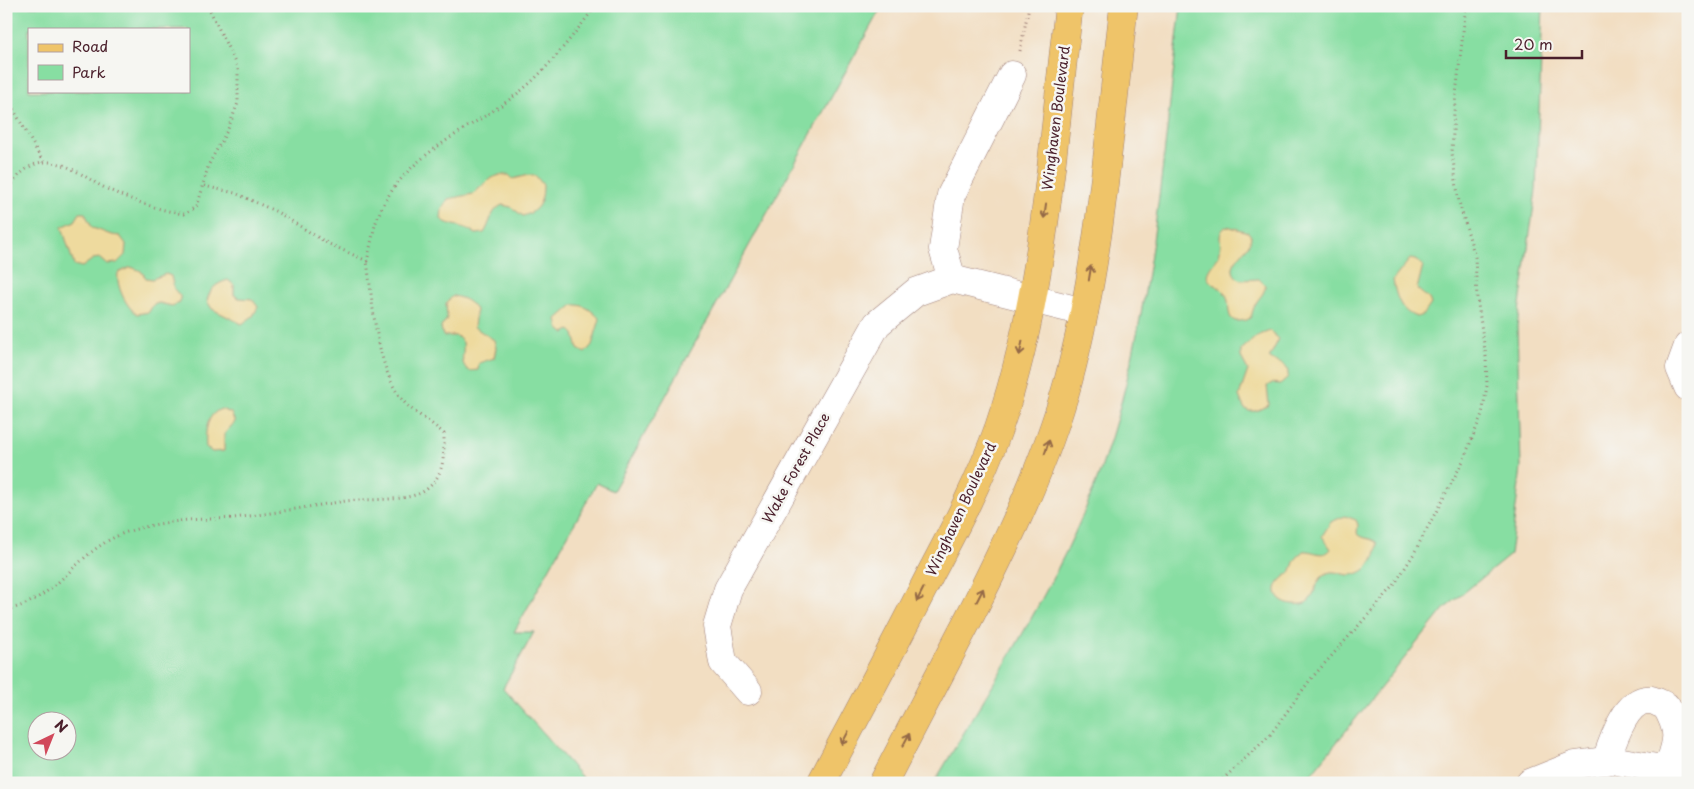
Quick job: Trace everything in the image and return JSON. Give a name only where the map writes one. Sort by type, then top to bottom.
[{"type":"main road","name":"Winghaven Boulevard","points":[[822,783],[966,505],[998,428],[1018,363],[1032,300],[1047,196],[1069,6]]},
{"type":"main road","points":[[883,783],[1012,533],[1041,465],[1068,382],[1084,312],[1106,161],[1124,6]]},
{"type":"street","points":[[1012,75],[951,195],[943,249],[952,280],[1084,312]]},
{"type":"street","name":"Wake Forest Place","points":[[748,691],[723,662],[716,626],[728,589],[877,324],[916,292],[952,280]]},
{"type":"street","points":[[1688,346],[1680,368],[1688,387]]},
{"type":"street","points":[[1530,783],[1575,765],[1606,760],[1677,776],[1677,726],[1666,706],[1650,700],[1638,704],[1622,719],[1606,760]]},
{"type":"path","points":[[6,192],[25,170],[43,162],[59,164],[106,188],[159,210],[184,214],[196,207],[204,186],[209,164],[228,129],[238,102],[238,69],[208,6]]},
{"type":"path","points":[[6,610],[27,606],[44,595],[88,556],[114,538],[142,529],[179,521],[239,518],[348,501],[408,497],[426,490],[439,477],[444,458],[444,434],[431,421],[408,406],[395,390],[386,367],[376,325],[367,261],[379,213],[406,172],[432,150],[519,93],[554,58],[596,6]]},
{"type":"path","points":[[1012,75],[1020,54],[1029,6]]},
{"type":"path","points":[[1219,783],[1270,735],[1310,680],[1393,587],[1413,556],[1463,461],[1482,414],[1487,386],[1486,357],[1477,298],[1475,257],[1459,202],[1452,154],[1454,112],[1466,6]]},
{"type":"path","points":[[6,96],[43,162]]},
{"type":"path","points":[[204,186],[236,193],[277,212],[326,243],[367,261]]},
{"type":"green space","points":[[6,6],[882,6],[613,491],[597,483],[514,632],[534,632],[503,688],[587,783],[6,783]]},
{"type":"green space","points":[[1181,6],[1543,6],[1536,190],[1517,326],[1521,468],[1510,555],[1444,609],[1304,783],[934,783],[1024,631],[1065,553],[1084,513],[1100,472],[1118,416],[1132,358],[1153,242]]},
{"type":"sand","points":[[509,175],[513,179],[529,175],[536,176],[543,185],[539,205],[533,211],[523,216],[511,207],[502,205],[495,210],[484,233],[476,234],[466,228],[449,224],[441,219],[442,209],[448,199],[473,194],[491,178]]},
{"type":"sand","points":[[80,213],[85,213],[92,228],[111,235],[120,236],[126,244],[125,255],[117,263],[107,264],[100,258],[93,259],[82,267],[74,265],[62,227],[75,221]]},
{"type":"sand","points":[[1227,226],[1248,232],[1251,236],[1250,242],[1234,264],[1234,274],[1240,280],[1259,279],[1265,285],[1251,317],[1246,320],[1235,321],[1231,318],[1226,295],[1207,276],[1209,269],[1219,255],[1220,234]]},
{"type":"sand","points":[[1410,259],[1423,265],[1417,289],[1429,299],[1431,304],[1424,314],[1417,317],[1406,311],[1400,303],[1393,280]]},
{"type":"sand","points":[[131,267],[141,271],[146,278],[152,279],[166,274],[171,276],[174,289],[180,296],[180,303],[172,306],[159,303],[153,305],[149,312],[137,314],[129,306],[120,290],[118,278],[118,273]]},
{"type":"sand","points":[[228,280],[234,285],[234,295],[239,298],[252,299],[258,307],[253,316],[242,324],[212,309],[207,301],[214,287]]},
{"type":"sand","points":[[453,296],[464,299],[471,304],[476,310],[474,327],[494,340],[496,348],[494,358],[479,363],[478,370],[469,371],[466,368],[463,361],[463,342],[457,336],[443,336],[441,327],[447,319],[446,303]]},
{"type":"sand","points":[[573,305],[585,307],[600,319],[592,345],[585,353],[578,349],[574,334],[570,330],[564,333],[559,329],[557,319]]},
{"type":"sand","points":[[1270,331],[1279,339],[1269,358],[1287,368],[1288,377],[1280,384],[1272,383],[1267,386],[1269,405],[1256,411],[1249,411],[1244,408],[1239,396],[1248,370],[1241,357],[1241,350],[1257,336]]},
{"type":"sand","points":[[221,409],[231,413],[235,422],[224,434],[224,451],[212,452],[206,447],[206,430],[212,415]]},
{"type":"sand","points":[[1345,516],[1356,520],[1358,525],[1357,533],[1359,535],[1377,543],[1377,549],[1370,564],[1356,574],[1327,573],[1320,578],[1307,603],[1293,604],[1280,599],[1276,589],[1282,578],[1290,573],[1295,560],[1303,551],[1322,554],[1328,552],[1331,549],[1322,536],[1331,522]]}]
